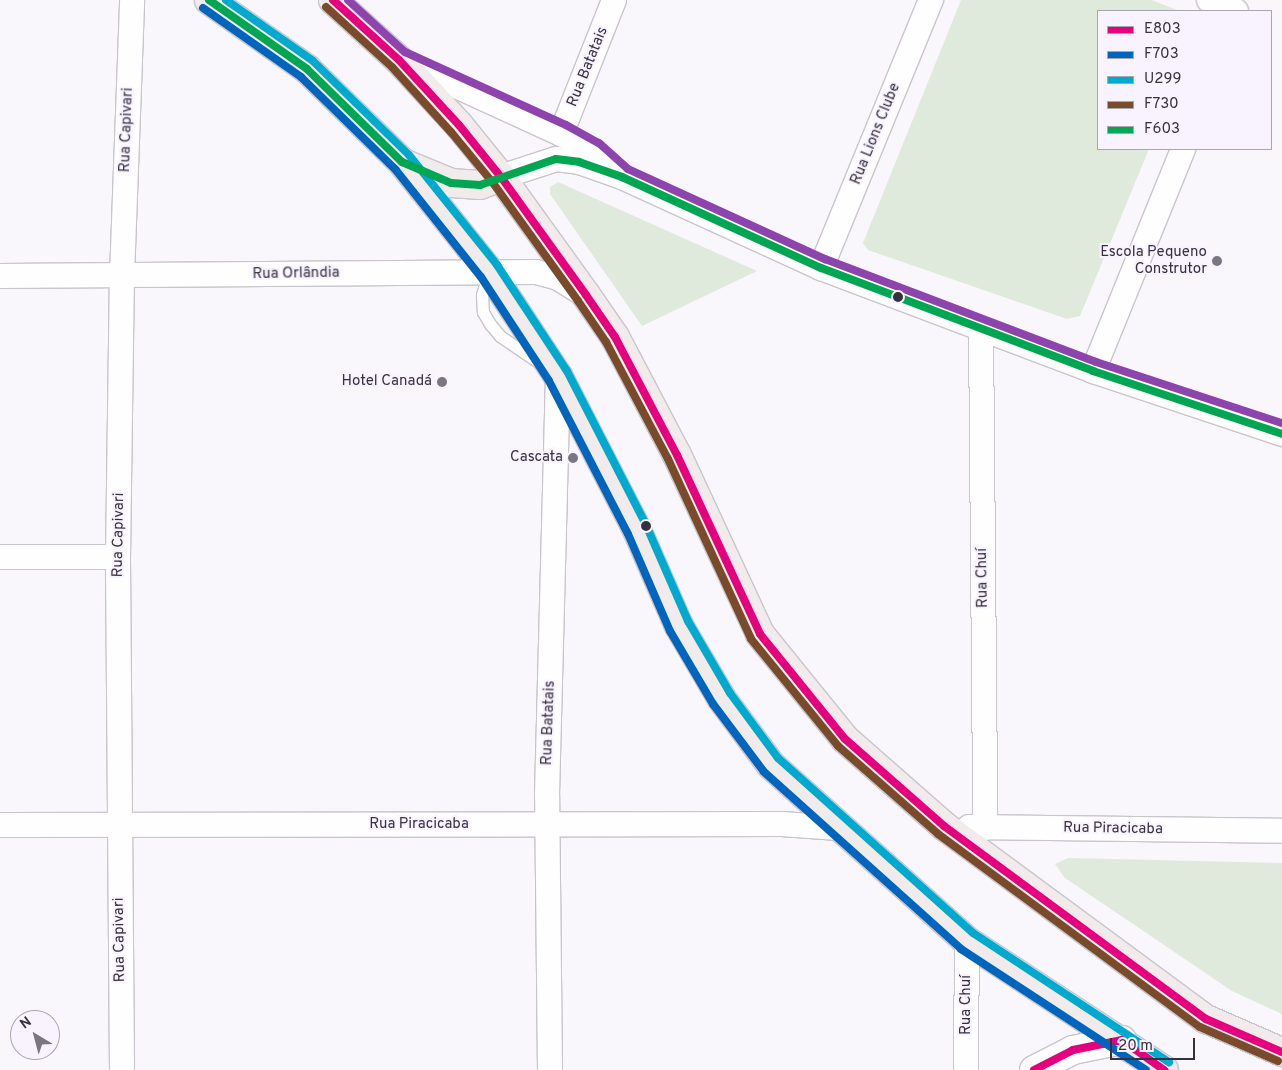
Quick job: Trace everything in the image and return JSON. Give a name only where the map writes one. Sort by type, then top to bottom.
[{"type":"main road","points":[[210,0],[307,69],[402,162],[489,271],[558,376],[637,530],[679,626],[722,698],[771,764],[838,828],[967,941],[1122,1040],[1164,1070]]},
{"type":"main road","points":[[333,0],[399,60],[501,177],[586,295],[615,337],[677,455],[760,634],[845,739],[944,826],[1206,1019],[1282,1052]]},
{"type":"main road","points":[[402,162],[451,183],[480,185],[501,177]]},
{"type":"street","name":"Rua Capivari","points":[[122,1070],[118,557],[122,277],[132,0]]},
{"type":"street","name":"Rua Batatais","points":[[561,134],[614,0]]},
{"type":"street","name":"Rua Lions Clube","points":[[821,268],[931,0]]},
{"type":"street","points":[[1208,0],[1234,10]]},
{"type":"street","points":[[399,60],[593,150],[622,177]]},
{"type":"street","points":[[1093,371],[1183,150]]},
{"type":"street","points":[[501,177],[556,158],[579,162],[622,177],[821,268],[1093,371],[1282,434]]},
{"type":"street","name":"Rua Orlândia","points":[[0,276],[122,277],[489,271],[536,272],[558,278],[586,295]]},
{"type":"street","name":"Rua Chuí","points":[[981,329],[985,828]]},
{"type":"street","name":"Rua Batatais","points":[[550,1070],[546,825],[558,376]]},
{"type":"street","points":[[0,557],[118,557]]},
{"type":"street","name":"Rua Piracicaba","points":[[0,825],[782,824],[838,828]]},
{"type":"street","name":"Rua Piracicaba","points":[[944,826],[1282,831]]},
{"type":"street","name":"Rua Chuí","points":[[966,1070],[967,941]]},
{"type":"street","points":[[1034,1070],[1073,1050],[1122,1040]]},
{"type":"green space","points":[[961,0],[1152,0],[1177,10],[1097,10],[1097,150],[1149,150],[1080,316],[1067,319],[868,250],[863,243]]},
{"type":"green space","points":[[558,182],[757,271],[642,326],[550,194],[550,187]]},
{"type":"green space","points":[[1068,858],[1282,863],[1282,1014],[1232,991],[1065,878],[1055,864]]},
{"type":"transit line","name":"F603","points":[[209,0],[307,69],[402,162],[451,183],[480,185],[556,159],[579,162],[622,177],[821,268],[1093,371],[1282,434]]},
{"type":"transit line","name":"U299","points":[[226,0],[313,61],[409,155],[497,265],[567,371],[646,525],[688,621],[730,693],[778,758],[973,933],[1169,1062]]},
{"type":"transit line","name":"E803","points":[[333,0],[399,60],[459,125],[501,177],[586,295],[615,337],[677,455],[760,634],[845,739],[944,826],[1206,1019],[1282,1052]]},
{"type":"transit line","points":[[348,0],[405,52],[566,125],[599,143],[628,169],[825,259],[1096,362],[1282,423]]},
{"type":"transit line","name":"F730","points":[[326,7],[392,67],[451,132],[493,183],[578,301],[606,342],[668,459],[751,639],[838,746],[938,834],[1200,1027],[1278,1061]]},
{"type":"transit line","name":"F703","points":[[203,8],[301,77],[395,169],[481,277],[549,381],[628,534],[670,631],[713,704],[764,772],[961,949],[1146,1070]]},
{"type":"transit line","name":"E803","points":[[1034,1070],[1073,1050],[1122,1040],[1164,1070]]},
{"type":"place","name":"Escola Pequeno Construtor","points":[[1217,261]]},
{"type":"place","name":"Hotel Canadá","points":[[442,382]]},
{"type":"place","name":"Cascata","points":[[573,458]]}]
